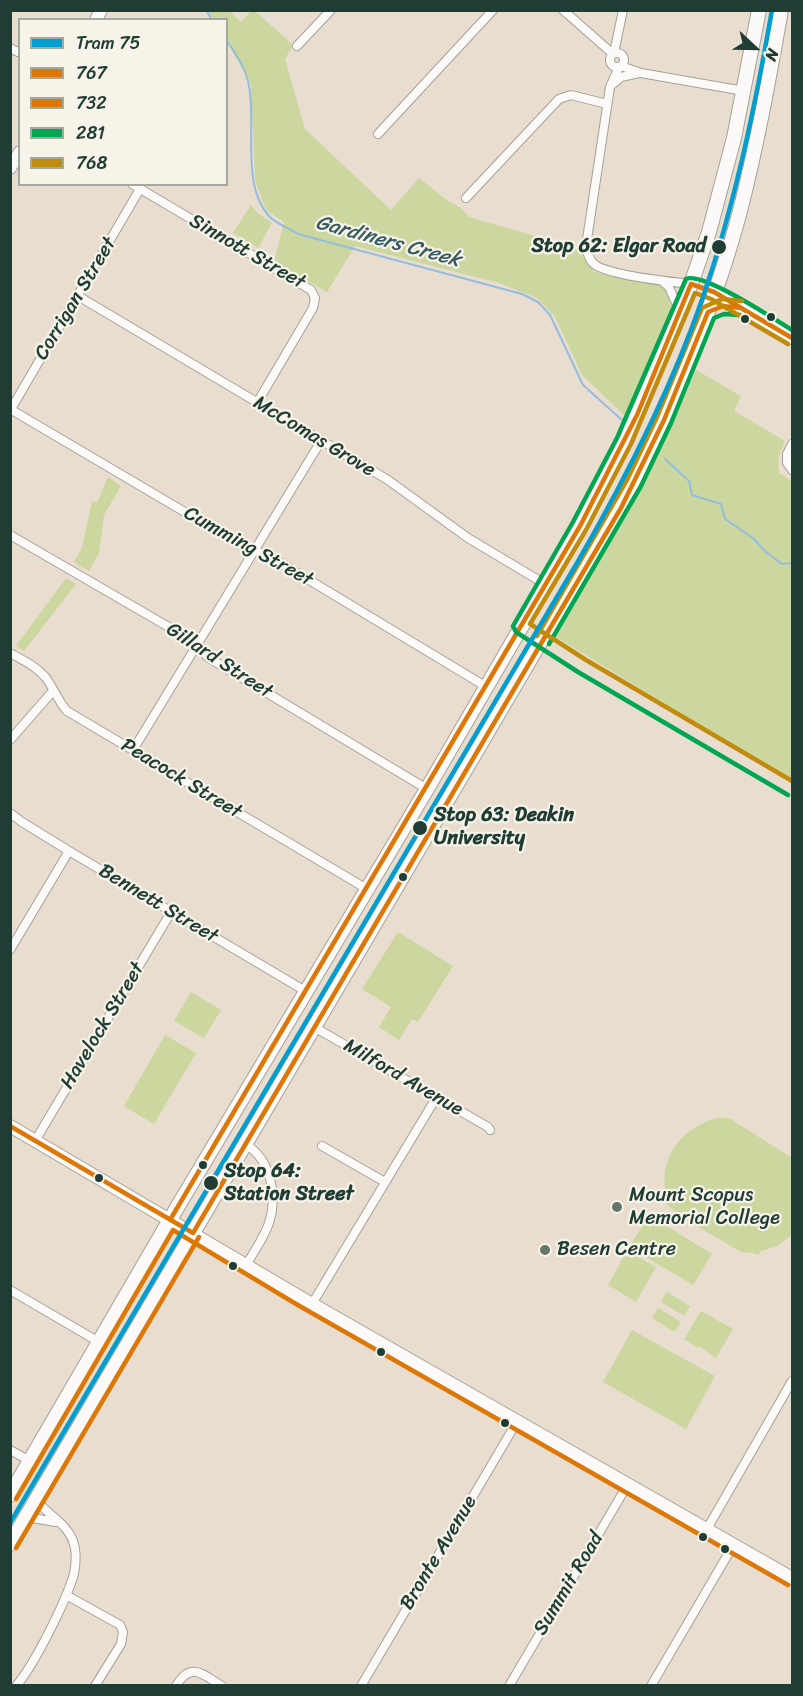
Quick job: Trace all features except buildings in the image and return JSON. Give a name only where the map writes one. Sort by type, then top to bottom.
[{"type":"highway","points":[[10,1496],[585,516],[624,441],[680,312],[709,232],[726,173],[759,10]]},
{"type":"highway","points":[[10,1544],[634,483],[664,420],[708,312],[736,223],[748,179],[781,10]]},
{"type":"highway","points":[[691,284],[714,292]]},
{"type":"highway","points":[[520,626],[543,640]]},
{"type":"highway","points":[[259,1072],[272,1078],[284,1077]]},
{"type":"highway","points":[[76,1382],[91,1379],[103,1385]]},
{"type":"main road","points":[[10,168],[18,155]]},
{"type":"main road","points":[[714,292],[792,338]]},
{"type":"main road","points":[[708,312],[723,306],[741,308]]},
{"type":"main road","points":[[10,1126],[312,1304],[792,1578]]},
{"type":"street","points":[[297,46],[331,10]]},
{"type":"street","points":[[378,134],[493,10]]},
{"type":"street","points":[[563,10],[617,60],[641,73],[744,91]]},
{"type":"street","points":[[623,10],[617,60],[607,104],[586,246],[587,254],[594,265],[608,271],[691,284]]},
{"type":"street","points":[[602,43],[612,42],[619,35]]},
{"type":"street","points":[[593,38],[602,43],[617,60]]},
{"type":"street","points":[[611,83],[621,77],[641,73]]},
{"type":"street","points":[[466,198],[559,99],[571,95],[607,104]]},
{"type":"street","name":"Sinnott Street","points":[[135,186],[311,290],[315,298],[313,308],[257,403]]},
{"type":"street","name":"Corrigan Street","points":[[11,409],[140,189]]},
{"type":"street","points":[[662,281],[669,287],[680,312]]},
{"type":"street","name":"McComas Grove","points":[[78,296],[388,480],[468,538],[545,584]]},
{"type":"street","name":"Cumming Street","points":[[11,409],[229,538],[270,557],[485,686]]},
{"type":"street","points":[[133,750],[321,441]]},
{"type":"street","points":[[792,444],[787,454],[787,463],[792,470]]},
{"type":"street","name":"Gillard Street","points":[[10,535],[186,637],[209,658],[426,789]]},
{"type":"street","name":"Peacock Street","points":[[10,653],[37,669],[47,679],[67,711],[367,890]]},
{"type":"street","points":[[10,740],[53,691]]},
{"type":"street","name":"Bennett Street","points":[[10,813],[69,851],[307,992]]},
{"type":"street","points":[[10,950],[69,851]]},
{"type":"street","name":"Havelock Street","points":[[35,1141],[171,912]]},
{"type":"street","name":"Milford Avenue","points":[[314,1026],[490,1130]]},
{"type":"street","points":[[312,1304],[436,1098]]},
{"type":"street","points":[[245,1144],[254,1149],[266,1167],[270,1177],[272,1196],[270,1222],[247,1264]]},
{"type":"street","points":[[322,1146],[385,1182]]},
{"type":"street","points":[[10,1290],[99,1342]]},
{"type":"street","points":[[707,1529],[792,1381]]},
{"type":"street","name":"Bronte Avenue","points":[[361,1686],[518,1420]]},
{"type":"street","points":[[10,1450],[30,1461]]},
{"type":"street","name":"Summit Road","points":[[509,1686],[628,1484]]},
{"type":"street","points":[[16,1686],[41,1647],[74,1574],[76,1551],[70,1533],[36,1500]]},
{"type":"street","points":[[26,1517],[57,1522]]},
{"type":"street","points":[[651,1686],[734,1544]]},
{"type":"street","points":[[66,1595],[120,1625],[123,1632],[121,1644],[95,1686]]},
{"type":"street","points":[[176,1686],[185,1673],[190,1671],[200,1673],[222,1686]]},
{"type":"green space","points":[[208,11],[229,11],[241,22],[251,11],[255,11],[293,45],[285,59],[305,129],[391,210],[419,178],[448,201],[461,208],[469,217],[583,250],[593,271],[665,286],[672,311],[626,417],[582,375],[555,317],[537,298],[499,283],[355,246],[327,292],[274,262],[284,222],[266,210],[255,181],[251,84],[228,44],[228,18],[212,18]]},
{"type":"green space","points":[[251,205],[272,223],[258,248],[233,233]]},
{"type":"green space","points":[[696,370],[741,396],[734,411],[785,441],[778,458],[779,473],[792,481],[792,781],[556,637],[645,483]]},
{"type":"green space","points":[[108,477],[121,486],[104,515],[99,553],[89,571],[74,562],[82,548],[92,501],[97,503]]},
{"type":"green space","points":[[66,578],[76,584],[24,651],[16,646]]},
{"type":"green space","points":[[398,932],[453,966],[418,1022],[412,1019],[399,1040],[379,1027],[391,1007],[362,989]]},
{"type":"green space","points":[[191,992],[221,1010],[204,1038],[174,1021]]},
{"type":"green space","points":[[165,1035],[196,1053],[154,1124],[124,1106]]},
{"type":"green space","points":[[718,1118],[729,1118],[792,1158],[792,1235],[777,1246],[761,1251],[758,1255],[741,1252],[688,1221],[662,1201],[667,1197],[665,1170],[675,1147],[693,1129]]},
{"type":"green space","points":[[649,1215],[712,1254],[693,1285],[629,1247]]},
{"type":"green space","points":[[627,1251],[656,1267],[636,1302],[608,1285]]},
{"type":"green space","points":[[667,1292],[690,1306],[684,1316],[661,1302]]},
{"type":"green space","points":[[658,1308],[681,1322],[674,1332],[652,1318]]},
{"type":"green space","points":[[701,1311],[733,1329],[716,1358],[684,1339]]},
{"type":"green space","points":[[632,1330],[715,1376],[686,1429],[603,1382]]},
{"type":"waterway","name":"Gardiners Creek","points":[[206,10],[211,18]]},
{"type":"waterway","name":"Gardiners Creek","points":[[228,43],[239,59],[248,81],[251,97],[252,170],[261,204],[270,217],[298,234],[522,294],[538,302],[550,315],[583,385],[623,421]]},
{"type":"waterway","name":"Gardiners Creek","points":[[665,459],[689,481],[692,495],[721,504],[725,519],[753,538],[782,564],[792,563]]},
{"type":"tram line","name":"75","points":[[10,1523],[577,563],[630,466],[677,366],[703,297],[725,227],[759,83],[772,10]]},
{"type":"transit line","name":"281","points":[[788,795],[578,672],[516,632],[513,626],[573,522],[617,438],[686,279],[694,278],[722,289],[792,330]]},
{"type":"transit line","name":"767","points":[[170,1220],[580,526],[637,415],[691,284],[714,292],[743,309]]},
{"type":"transit line","name":"768","points":[[788,344],[711,299],[695,293],[631,444],[586,530],[530,624],[586,660],[792,781]]},
{"type":"transit line","name":"768","points":[[537,636],[627,480],[657,417],[702,308],[722,299],[742,301]]},
{"type":"transit line","name":"767","points":[[10,1126],[193,1233],[621,508],[664,420],[708,312],[723,306],[741,308],[792,338]]},
{"type":"transit line","name":"281","points":[[549,644],[641,486],[671,423],[714,318],[724,314],[740,315]]},
{"type":"transit line","name":"732","points":[[16,1499],[173,1230],[296,1304],[788,1585]]},
{"type":"transit line","name":"732","points":[[16,1548],[199,1237]]},
{"type":"place","name":"Stop 62: Elgar Road","points":[[719,247]]},
{"type":"place","name":"Stop 63: Deakin University","points":[[420,828]]},
{"type":"place","name":"Stop 64: Station Street","points":[[211,1183]]},
{"type":"place","name":"Mount Scopus Memorial College","points":[[617,1207]]},
{"type":"place","name":"Besen Centre","points":[[545,1250]]}]
